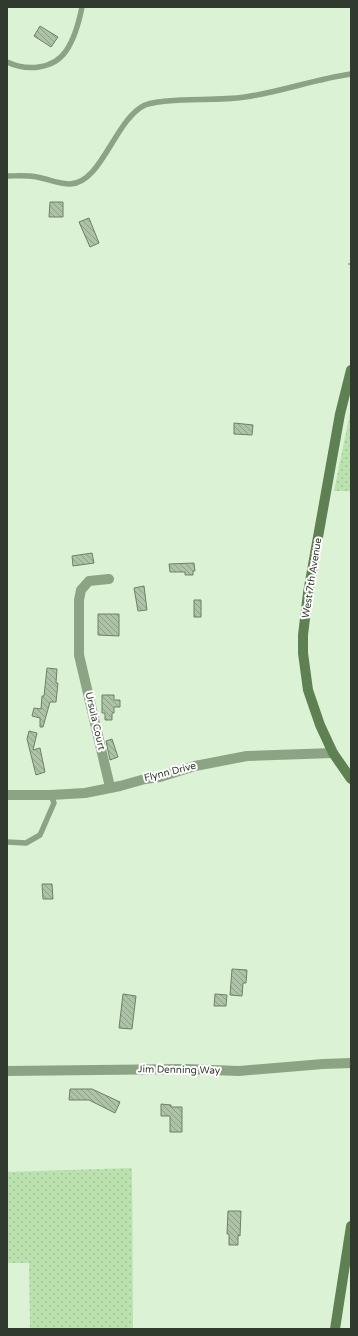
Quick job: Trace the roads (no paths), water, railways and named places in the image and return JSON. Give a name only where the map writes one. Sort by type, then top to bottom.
[{"type":"main road","name":"West 7th Avenue","points":[[351,370],[344,391],[308,593],[303,635],[303,654],[308,690],[320,725],[333,753],[351,779]]},
{"type":"main road","points":[[335,1329],[351,1226]]},
{"type":"street","name":"Ursula Court","points":[[109,579],[89,581],[81,590],[78,619],[79,655],[110,787]]},
{"type":"street","name":"Flynn Drive","points":[[7,795],[85,793],[160,777],[195,766],[219,761],[270,755],[333,753]]},
{"type":"street","name":"Jim Denning Way","points":[[7,1071],[185,1069],[239,1071],[351,1063]]},
{"type":"lane","points":[[7,62],[27,68],[39,67],[50,64],[60,57],[66,52],[71,42],[82,7]]},
{"type":"lane","points":[[7,176],[37,177],[71,184],[80,181],[88,176],[98,165],[126,122],[136,111],[155,102],[244,97],[288,88],[330,77],[351,74]]},
{"type":"lane","points":[[7,842],[26,843],[40,835],[54,803],[51,795]]}]
